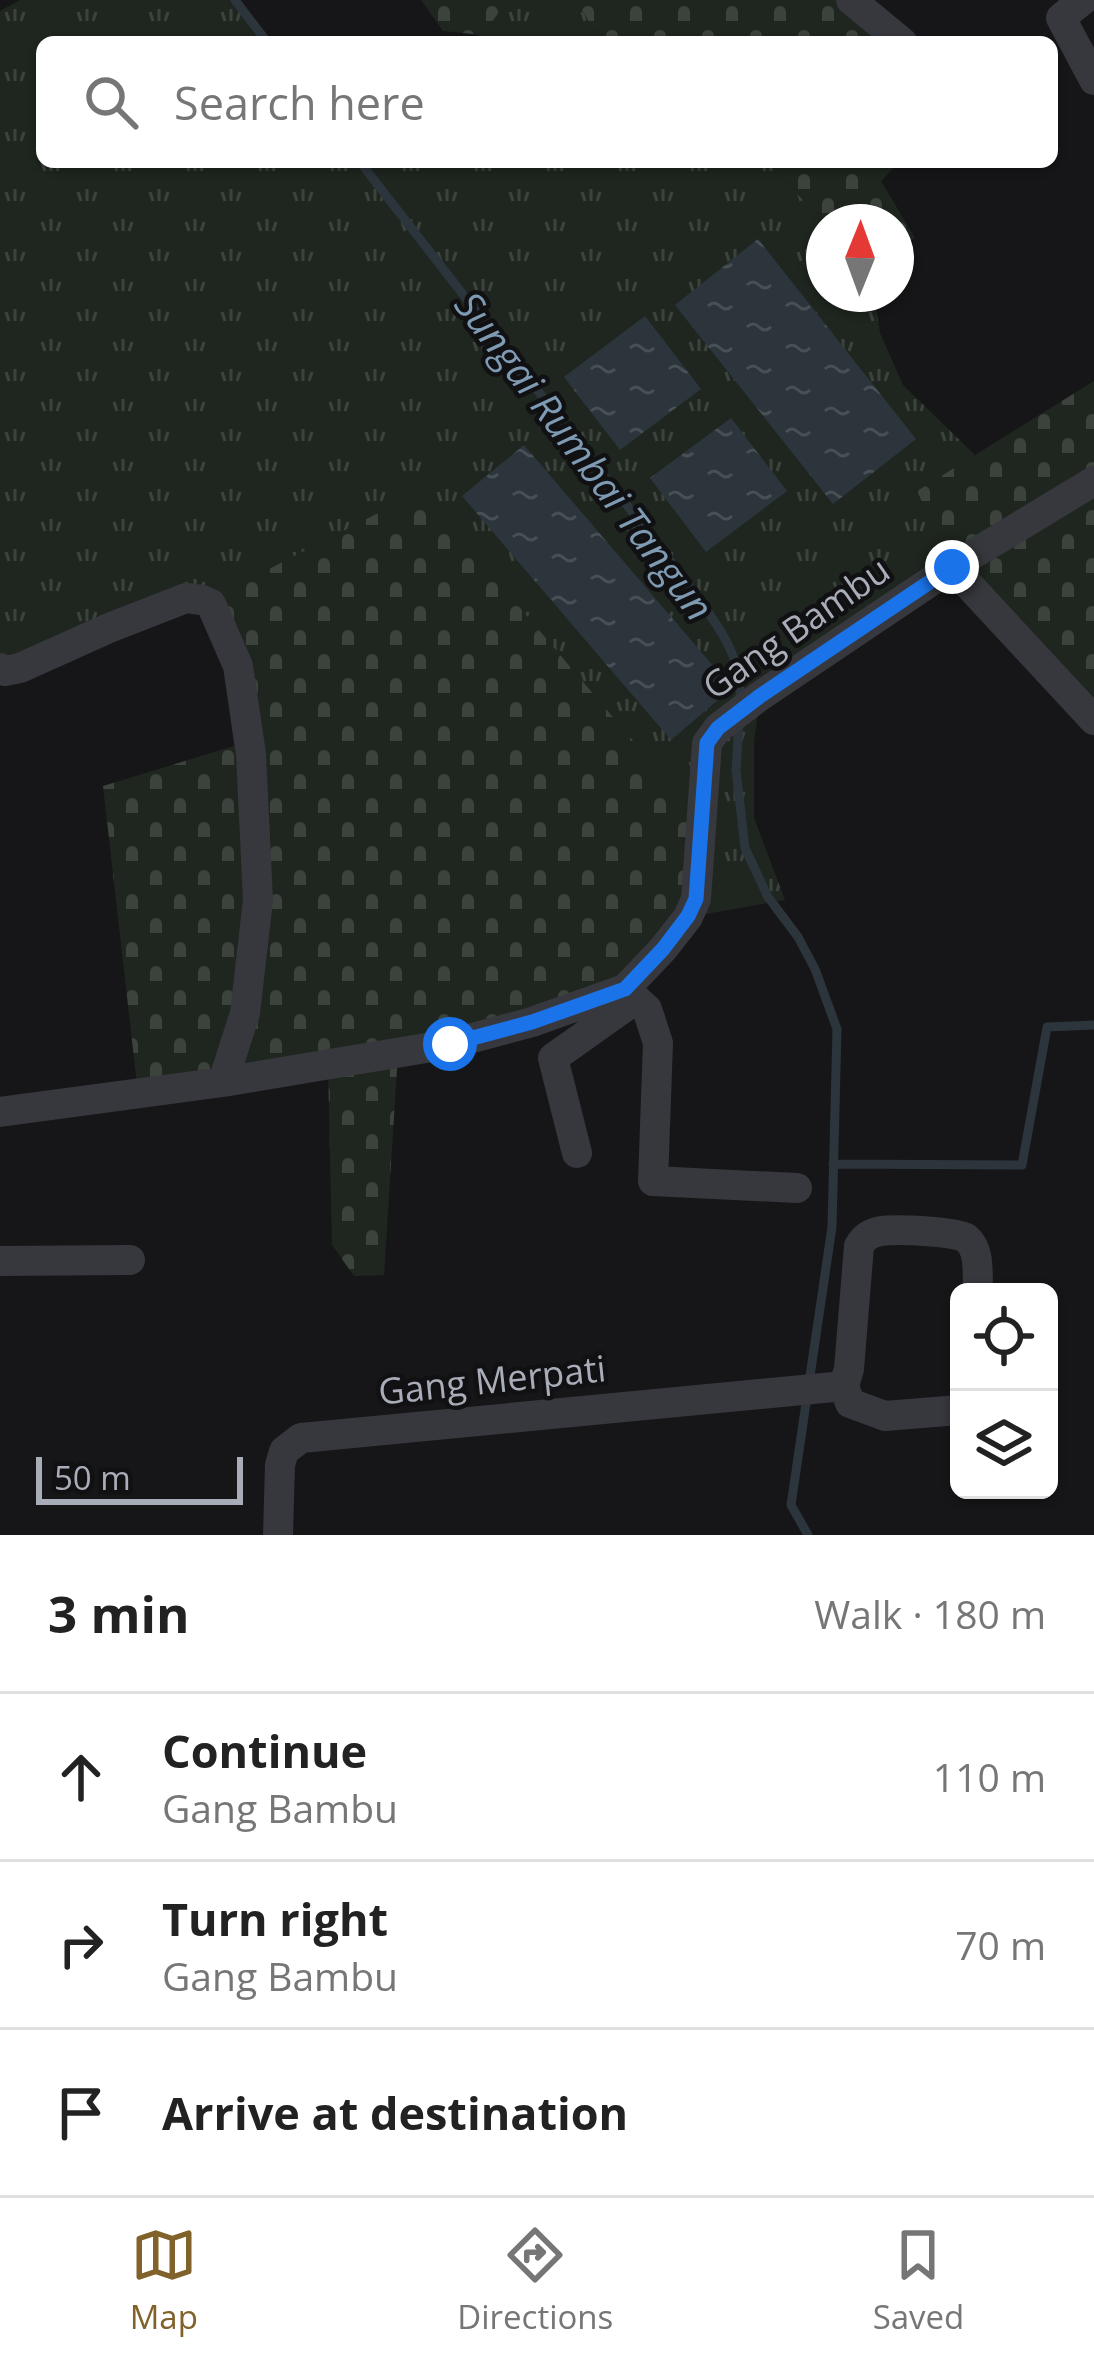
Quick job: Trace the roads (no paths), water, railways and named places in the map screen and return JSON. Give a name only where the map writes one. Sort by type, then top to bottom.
[{"type":"street","points":[[851,0],[895,36]]},
{"type":"street","points":[[1059,15],[1094,80]]},
{"type":"street","name":"Gang Bambu","points":[[0,1112],[223,1082],[450,1044],[630,994],[696,899],[707,743],[718,728],[952,567],[1094,481]]},
{"type":"street","points":[[952,567],[1094,721]]},
{"type":"street","points":[[0,668],[20,668],[186,598],[211,604],[238,666],[251,754],[258,899],[244,1013],[223,1082]]},
{"type":"street","points":[[577,1153],[553,1058],[630,994],[647,1010],[658,1042],[653,1181],[796,1188]]},
{"type":"street","points":[[950,1411],[885,1416],[822,1388],[849,1369],[859,1246],[864,1237],[879,1231],[966,1238],[976,1254],[978,1283]]},
{"type":"street","points":[[0,1261],[130,1260]]},
{"type":"street","name":"Gang Merpati","points":[[278,1535],[280,1465],[284,1451],[301,1438],[822,1388]]},
{"type":"water","points":[[758,239],[806,300],[806,312],[816,312],[916,439],[833,504],[675,305]]},
{"type":"water","points":[[645,316],[701,389],[620,450],[564,377]]},
{"type":"water","points":[[731,418],[787,491],[706,552],[650,478]]},
{"type":"water","points":[[524,445],[732,688],[671,740],[462,496]]},
{"type":"waterway","name":"Sungai Rumbai Tangun","points":[[235,0],[262,36]]},
{"type":"waterway","name":"Sungai Rumbai Tangun","points":[[365,168],[705,608],[731,651],[740,701]]},
{"type":"waterway","name":"Sungai Rumbai Tangun","points":[[739,724],[736,770],[745,848],[768,897],[815,969],[837,1029],[832,1227],[791,1505],[808,1535]]},
{"type":"waterway","points":[[833,1164],[1022,1165],[1047,1027],[1094,1025]]}]
